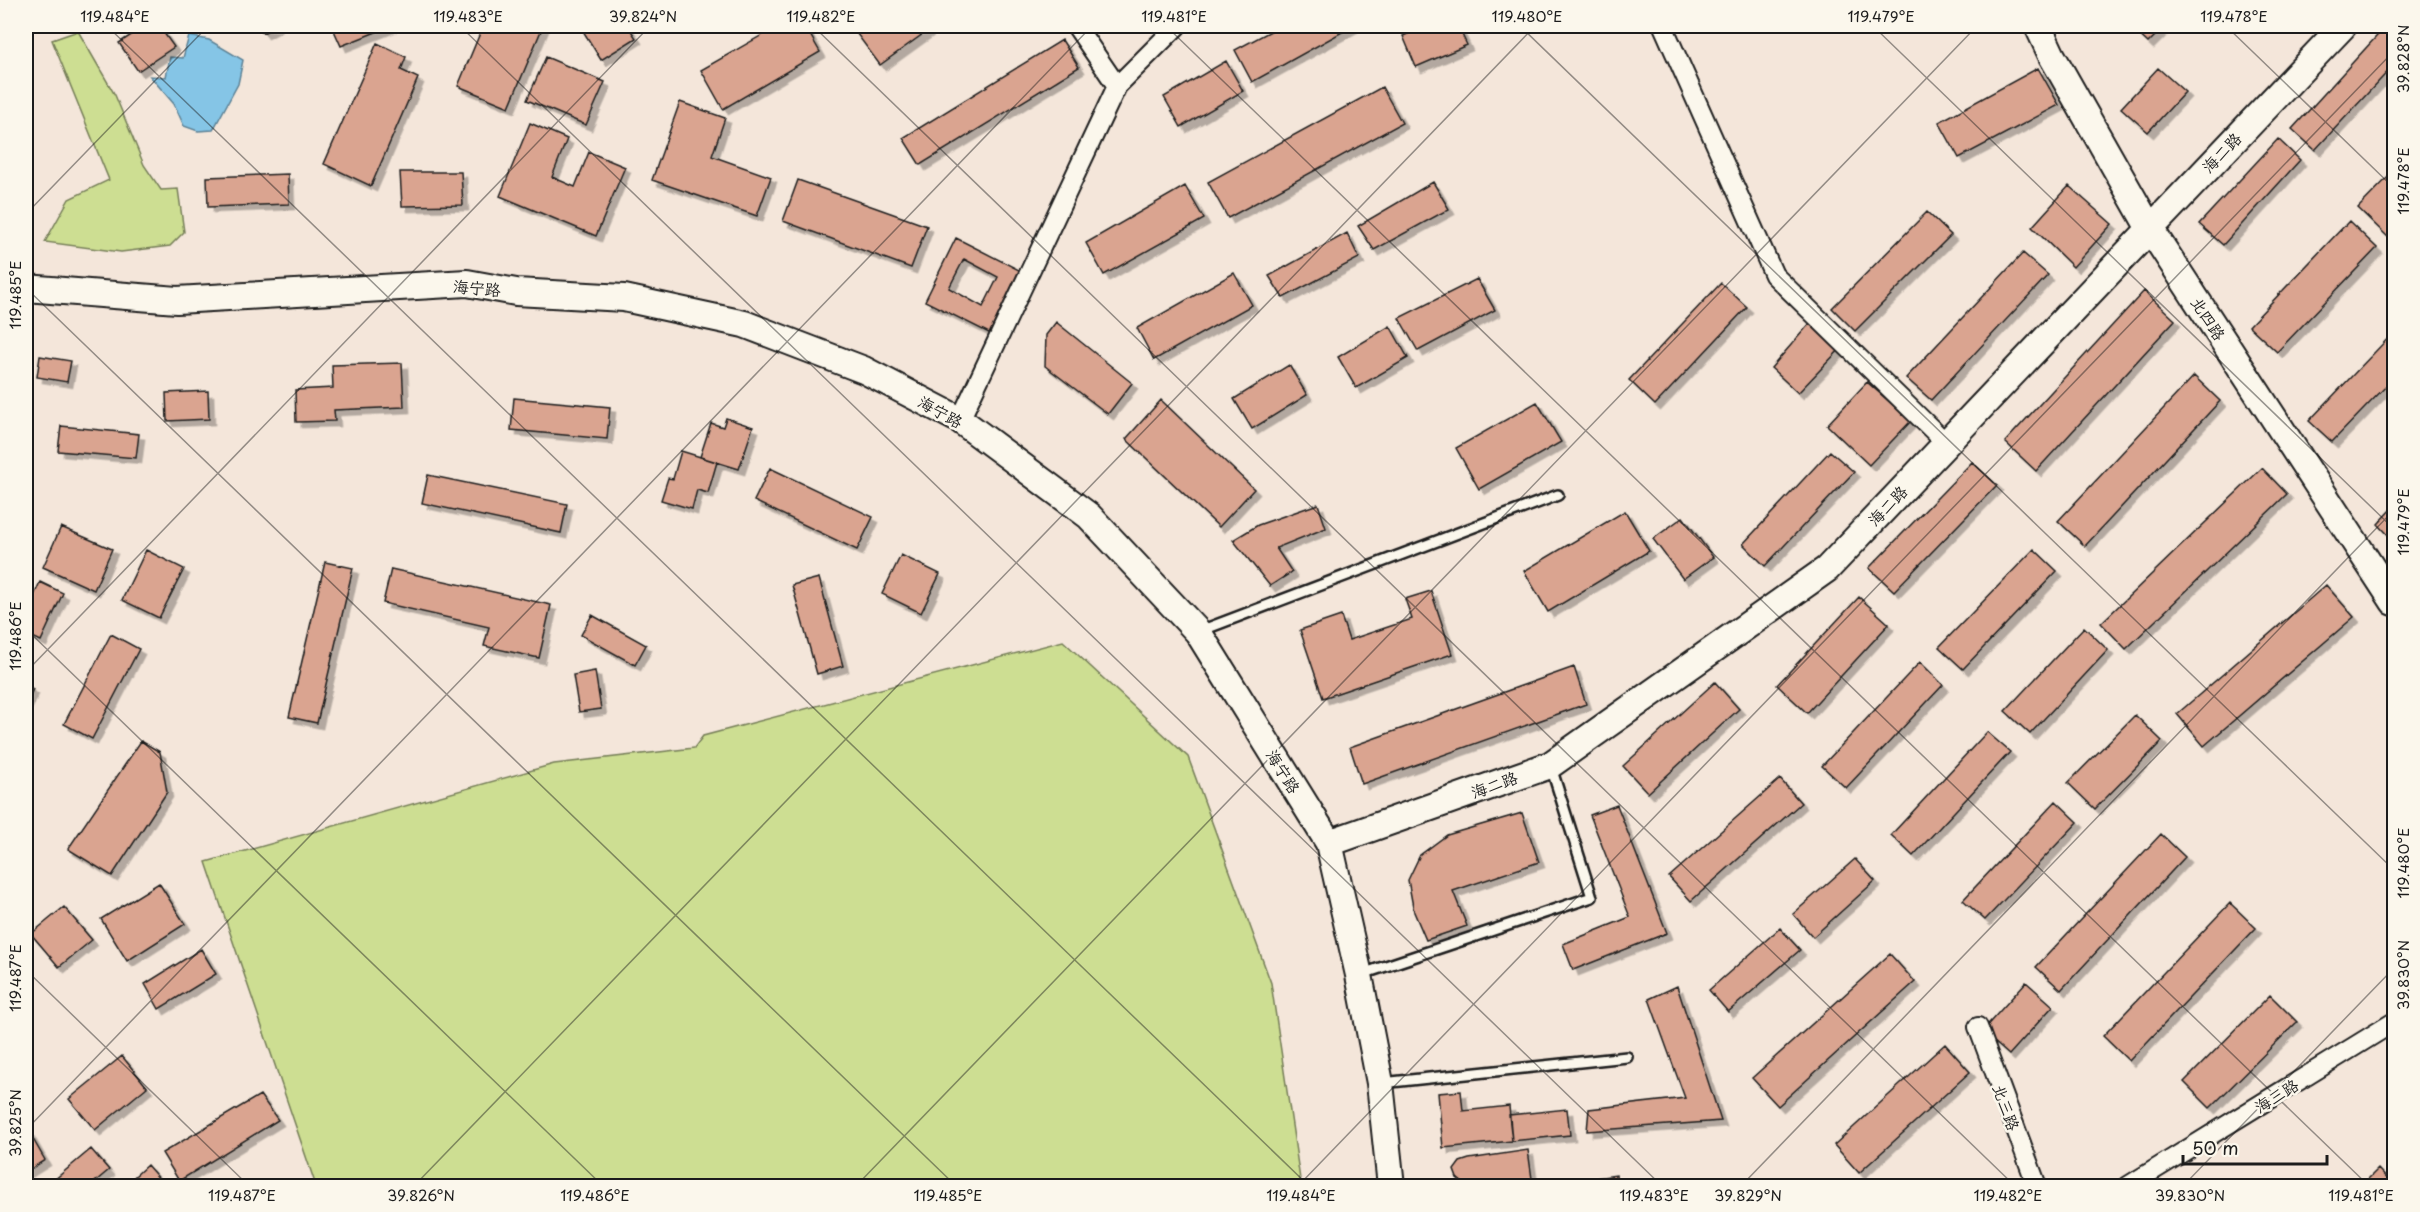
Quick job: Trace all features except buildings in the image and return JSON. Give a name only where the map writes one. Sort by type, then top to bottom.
[{"type":"street","points":[[1076,26],[1117,86]]},
{"type":"street","points":[[960,420],[1117,86],[1177,26]]},
{"type":"street","points":[[1664,26],[1774,275],[1946,444]]},
{"type":"street","name":"北四路","points":[[2038,26],[2052,56],[2149,227],[2394,602]]},
{"type":"street","name":"海二路","points":[[1329,843],[1550,765],[1827,569],[2149,227],[2343,26]]},
{"type":"street","name":"海宁路","points":[[26,288],[177,300],[467,283],[516,291],[624,298],[744,324],[864,370],[960,420],[1089,516],[1198,632],[1329,843],[1359,975],[1380,1083],[1391,1186]]},
{"type":"street","name":"海三路","points":[[2128,1186],[2394,1022]]},
{"type":"street","name":"北三路","points":[[1978,1028],[2037,1186]]},
{"type":"lane","points":[[1198,632],[1558,495]]},
{"type":"lane","points":[[1359,975],[1592,897],[1550,765]]},
{"type":"lane","points":[[1380,1083],[1627,1057]]},
{"type":"green space","points":[[78,31],[115,95],[144,165],[161,190],[178,189],[184,232],[170,246],[121,252],[45,242],[69,199],[109,180],[52,40]]},
{"type":"green space","points":[[1063,641],[1188,757],[1271,983],[1301,1186],[316,1186],[206,862],[554,764],[694,748],[703,736]]},
{"type":"water","points":[[189,36],[209,40],[243,60],[238,84],[213,130],[198,131],[184,126],[174,104],[150,76],[166,77],[170,57],[183,58]]}]
